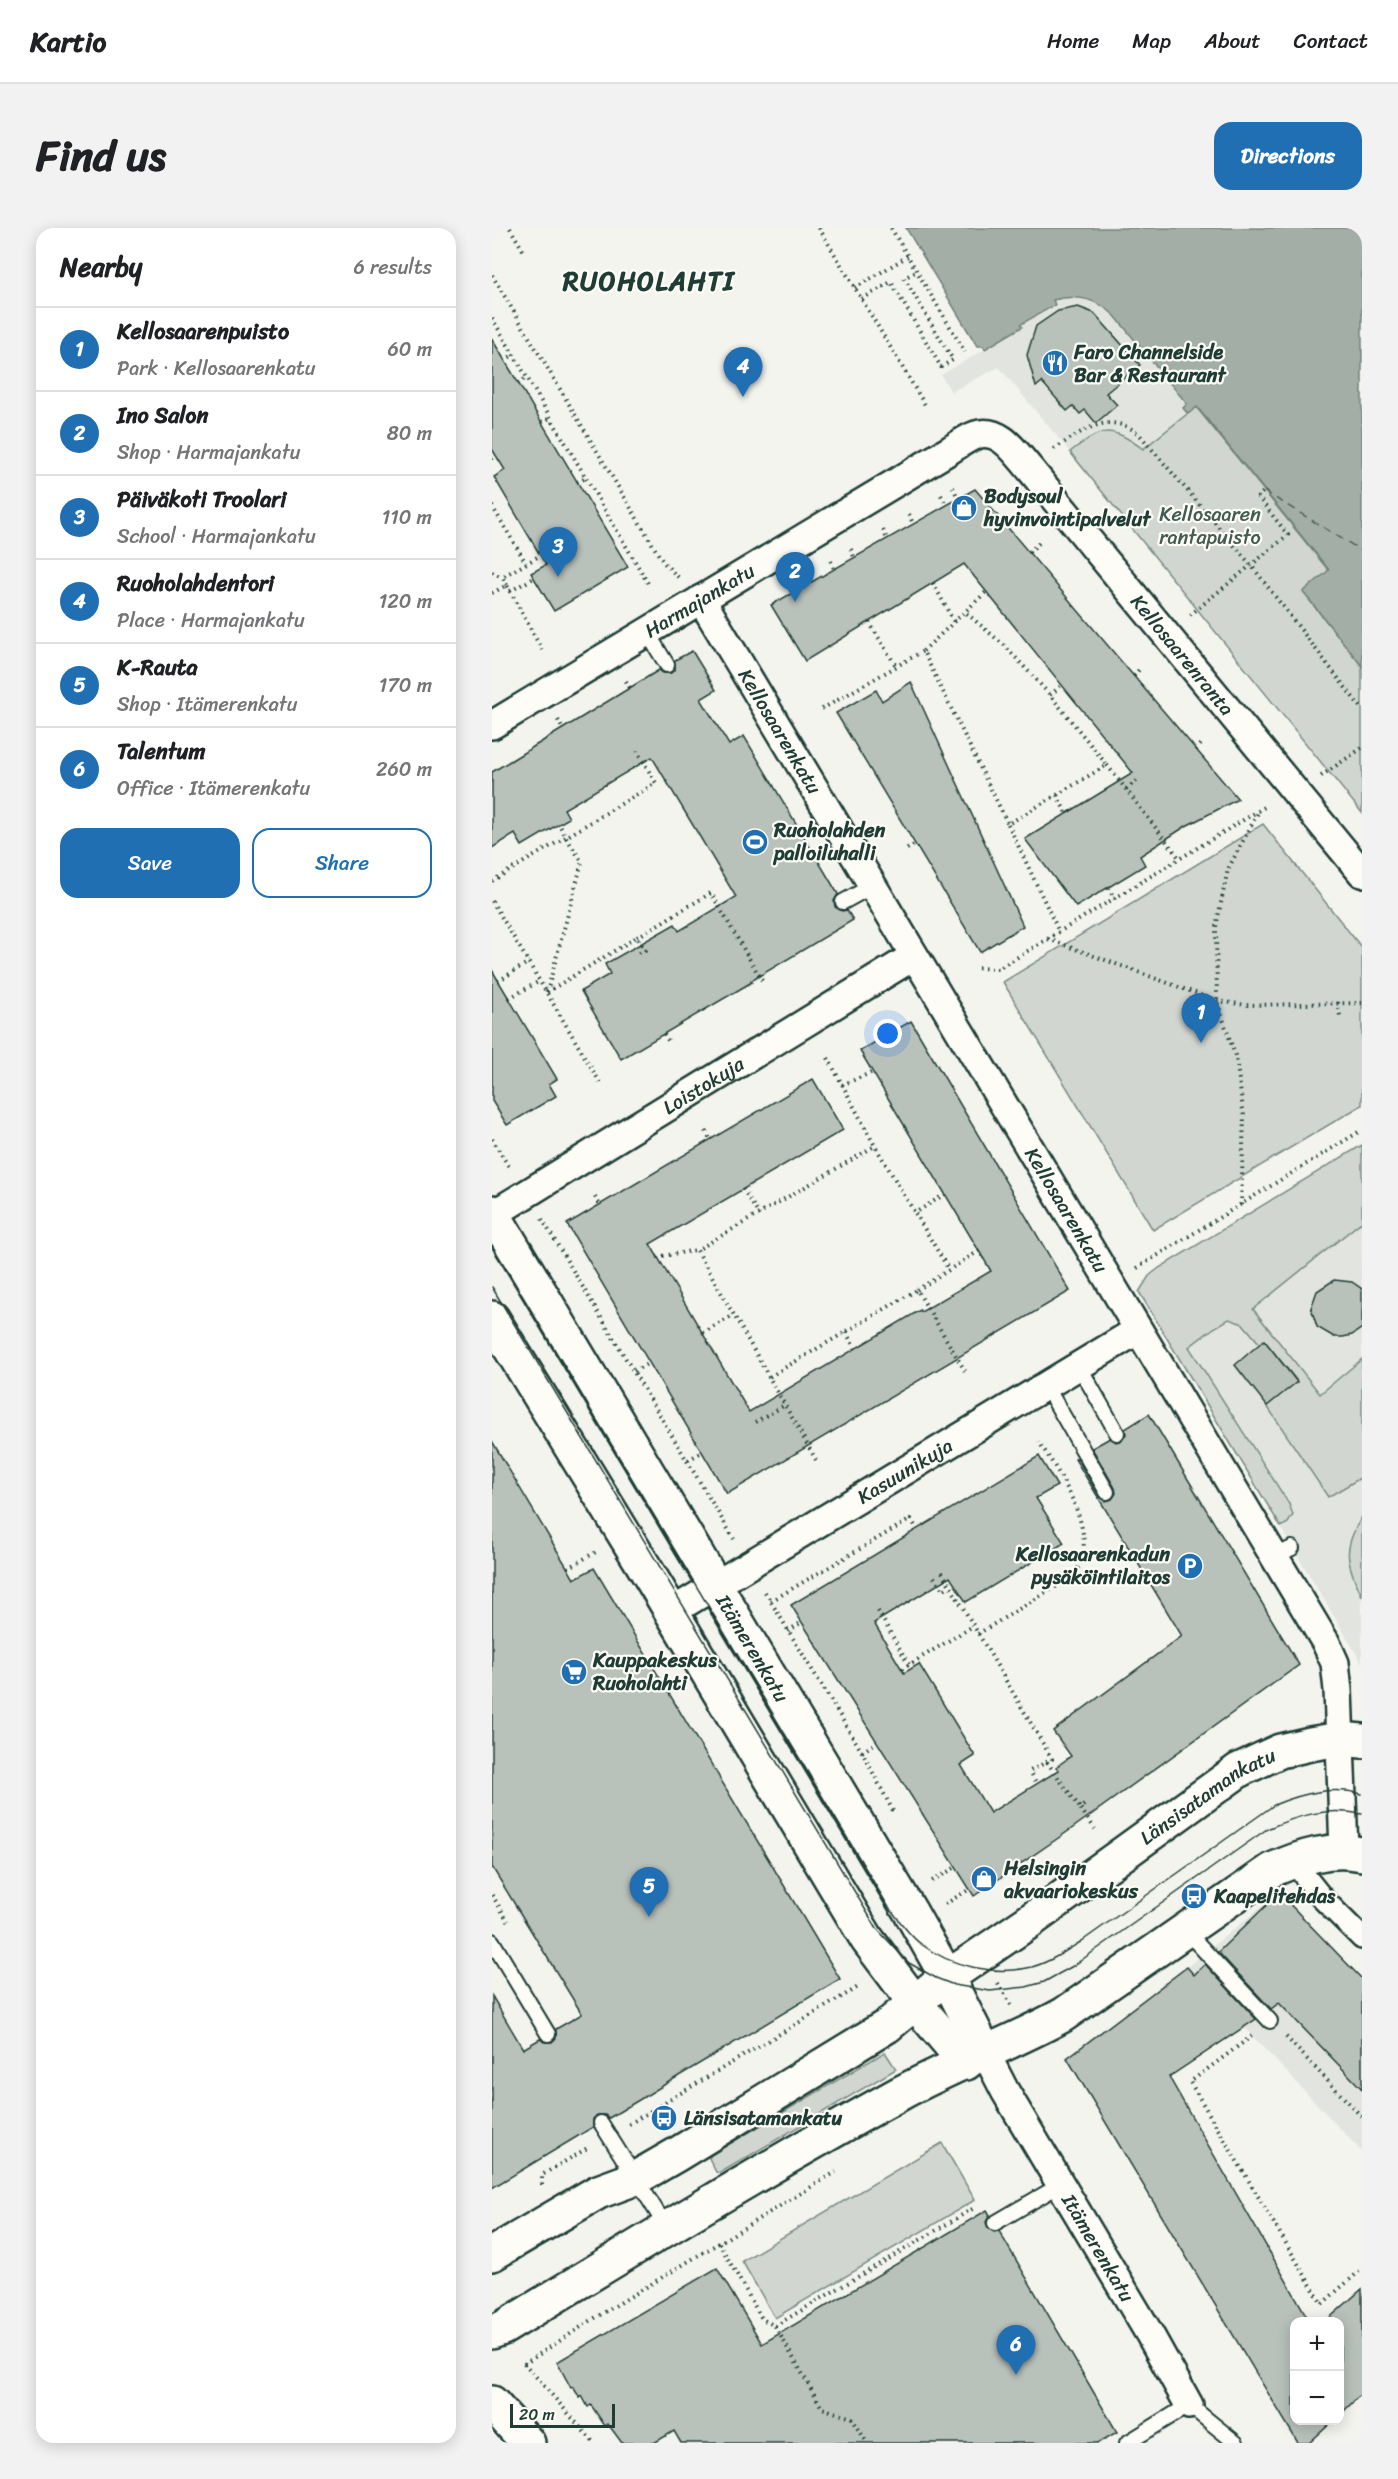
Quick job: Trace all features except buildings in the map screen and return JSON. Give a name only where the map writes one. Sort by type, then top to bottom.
[{"type":"main road","name":"Itämerenkatu","points":[[492,1213],[947,1977],[976,2058]]},
{"type":"main road","name":"Itämerenkatu","points":[[492,1318],[857,1923],[915,2003],[976,2058]]},
{"type":"main road","name":"Länsisatamankatu","points":[[492,2254],[598,2192],[636,2178],[887,2026],[947,1977],[1239,1770],[1280,1751],[1351,1740]]},
{"type":"main road","points":[[497,2330],[667,2228],[899,2094],[1029,2034],[1063,2015],[1272,1870],[1301,1857],[1353,1852]]},
{"type":"main road","points":[[492,2403],[528,2443]]},
{"type":"street","name":"Harmajankatu","points":[[492,725],[976,435],[993,434],[1002,438]]},
{"type":"street","name":"Kellosaarenranta","points":[[1002,438],[1030,469],[1362,873]]},
{"type":"street","name":"Kellosaarenkatu","points":[[701,599],[1138,1330],[1283,1552],[1335,1663],[1351,1740],[1353,1852]]},
{"type":"street","name":"Loistokuja","points":[[492,1213],[914,956]]},
{"type":"street","name":"Kasuunikuja","points":[[663,1599],[716,1586],[1138,1330]]},
{"type":"street","points":[[1304,1874],[1323,1899],[1362,1938]]},
{"type":"street","name":"Itämerenkatu","points":[[976,2058],[1005,2091],[1149,2332],[1189,2405]]},
{"type":"lane","points":[[647,632],[667,665]]},
{"type":"lane","points":[[843,902],[872,885]]},
{"type":"lane","points":[[1080,1366],[1117,1433]]},
{"type":"lane","points":[[1046,1386],[1107,1492]]},
{"type":"lane","points":[[1186,1931],[1270,2021]]},
{"type":"lane","points":[[492,1941],[548,2034]]},
{"type":"lane","points":[[601,2123],[667,2228]]},
{"type":"lane","points":[[995,2223],[1060,2185]]},
{"type":"lane","points":[[1127,2443],[1189,2405],[1236,2443]]},
{"type":"path","points":[[510,228],[523,250]]},
{"type":"path","points":[[819,228],[925,405]]},
{"type":"path","points":[[891,228],[965,352]]},
{"type":"path","points":[[855,288],[908,256]]},
{"type":"path","points":[[862,299],[891,282],[941,367],[953,360],[904,278],[917,271]]},
{"type":"path","points":[[492,275],[663,562],[701,599]]},
{"type":"path","points":[[493,321],[649,585]]},
{"type":"path","points":[[504,360],[514,355]]},
{"type":"path","points":[[518,383],[527,378]]},
{"type":"path","points":[[542,422],[550,418]]},
{"type":"path","points":[[1052,451],[1083,431],[1108,422],[1128,426],[1159,455],[1251,565],[1362,709]]},
{"type":"path","points":[[577,482],[586,478]]},
{"type":"path","points":[[953,487],[958,498]]},
{"type":"path","points":[[1189,615],[1288,535],[1258,497],[1264,491]]},
{"type":"path","points":[[941,495],[946,505]]},
{"type":"path","points":[[492,506],[526,563]]},
{"type":"path","points":[[909,514],[913,524]]},
{"type":"path","points":[[883,530],[887,539]]},
{"type":"path","points":[[1029,552],[1040,542]]},
{"type":"path","points":[[502,577],[550,549]]},
{"type":"path","points":[[851,549],[854,557]]},
{"type":"path","points":[[831,561],[834,569]]},
{"type":"path","points":[[492,572],[502,577],[542,650]]},
{"type":"path","points":[[510,591],[534,578]]},
{"type":"path","points":[[933,583],[954,622]]},
{"type":"path","points":[[492,593],[507,585]]},
{"type":"path","points":[[822,709],[923,651],[986,592]]},
{"type":"path","points":[[965,612],[1005,646],[1050,694],[1180,859]]},
{"type":"path","points":[[869,622],[896,666]]},
{"type":"path","points":[[923,651],[1059,932]]},
{"type":"path","points":[[1134,676],[1141,667]]},
{"type":"path","points":[[628,683],[630,688]]},
{"type":"path","points":[[1050,694],[1062,685]]},
{"type":"path","points":[[1196,750],[1203,742]]},
{"type":"path","points":[[1321,776],[1362,748]]},
{"type":"path","points":[[492,881],[656,783],[637,751]]},
{"type":"path","points":[[1008,824],[1107,765]]},
{"type":"path","points":[[1126,789],[1138,780]]},
{"type":"path","points":[[978,968],[998,969],[1294,789]]},
{"type":"path","points":[[1056,795],[1066,813]]},
{"type":"path","points":[[1241,1205],[1244,1117],[1236,1058],[1217,1001],[1216,927],[1228,869],[1259,811]]},
{"type":"path","points":[[547,992],[582,862],[560,826]]},
{"type":"path","points":[[907,849],[914,845]]},
{"type":"path","points":[[1108,888],[1115,898]]},
{"type":"path","points":[[547,992],[711,894],[764,984]]},
{"type":"path","points":[[492,901],[601,1084]]},
{"type":"path","points":[[637,937],[645,950],[638,954]]},
{"type":"path","points":[[1048,939],[1217,1001],[1248,1005],[1362,1003]]},
{"type":"path","points":[[498,981],[529,962]]},
{"type":"path","points":[[509,998],[540,981]]},
{"type":"path","points":[[1338,1002],[1340,1016]]},
{"type":"path","points":[[664,1034],[669,1042]]},
{"type":"path","points":[[828,1058],[876,1146],[949,1270]]},
{"type":"path","points":[[842,1085],[873,1071]]},
{"type":"path","points":[[1154,1258],[1362,1130]]},
{"type":"path","points":[[705,1131],[710,1139]]},
{"type":"path","points":[[492,1139],[738,1545]]},
{"type":"path","points":[[657,1257],[697,1251],[876,1146]]},
{"type":"path","points":[[743,1189],[759,1215]]},
{"type":"path","points":[[915,1213],[945,1194]]},
{"type":"path","points":[[595,1197],[600,1205]]},
{"type":"path","points":[[697,1251],[816,1460]]},
{"type":"path","points":[[769,1377],[979,1251]]},
{"type":"path","points":[[917,1290],[965,1371]]},
{"type":"path","points":[[703,1333],[734,1316]]},
{"type":"path","points":[[846,1332],[855,1349]]},
{"type":"path","points":[[634,1371],[649,1363]]},
{"type":"path","points":[[755,1422],[785,1405]]},
{"type":"path","points":[[978,1634],[1072,1577],[1084,1557],[1084,1536],[1076,1510],[1063,1479],[1039,1442]]},
{"type":"path","points":[[688,1460],[702,1452]]},
{"type":"path","points":[[771,1601],[911,1519],[917,1529]]},
{"type":"path","points":[[568,1568],[590,1556]]},
{"type":"path","points":[[942,1572],[1052,1759],[1030,1771],[1037,1784]]},
{"type":"path","points":[[934,1576],[943,1590],[950,1586]]},
{"type":"path","points":[[762,1586],[862,1752],[894,1812]]},
{"type":"path","points":[[878,1611],[909,1665]]},
{"type":"path","points":[[789,1631],[802,1622]]},
{"type":"path","points":[[902,1669],[973,1626]]},
{"type":"path","points":[[862,1752],[877,1742]]},
{"type":"path","points":[[1047,1762],[1082,1806],[1095,1829]]},
{"type":"path","points":[[932,1881],[956,1867]]},
{"type":"path","points":[[926,1871],[935,1888]]},
{"type":"path","points":[[945,1905],[970,1889]]},
{"type":"path","points":[[939,1895],[949,1912]]},
{"type":"path","points":[[980,1954],[1029,2034]]},
{"type":"path","points":[[539,2228],[542,2175],[862,1984]]},
{"type":"path","points":[[1362,2117],[1270,2021],[1190,2082],[1322,2304],[1362,2269]]},
{"type":"path","points":[[524,2364],[843,2168]]},
{"type":"path","points":[[775,2326],[980,2205]]},
{"type":"path","points":[[719,2243],[762,2319],[775,2326],[822,2408],[852,2418],[867,2443]]},
{"type":"path","points":[[497,2330],[594,2443]]},
{"type":"shaded area","points":[[906,228],[1362,228],[1362,666],[1303,592],[1329,570],[1197,407],[1188,414],[1183,408],[1187,404],[1115,316],[1101,305],[1087,299],[1062,298],[1053,300],[1055,305],[1021,324],[1022,327],[985,349],[983,346],[977,346]]},
{"type":"shaded area","points":[[1065,297],[1088,298],[1108,309],[1187,405],[1184,408],[1188,414],[1143,449],[1117,432],[1090,437],[1070,452],[999,367],[951,392],[941,375],[1021,328],[1020,325],[1055,306],[1053,300]]},
{"type":"shaded area","points":[[1362,1148],[1362,1663],[1155,1319]]},
{"type":"shaded area","points":[[1277,1894],[1362,1981],[1362,2152],[1187,1967]]},
{"type":"green space","name":"Kellosaaren rantapuisto","points":[[1196,407],[1329,571],[1303,592],[1362,666],[1362,813],[1070,452],[1090,438],[1105,432],[1122,436],[1143,449]]},
{"type":"green space","points":[[1263,824],[1362,948],[1362,1105],[1153,1230],[1003,982]]},
{"type":"green space","points":[[1362,1145],[1362,1224],[1360,1223],[1253,1309],[1320,1394],[1362,1359],[1362,1477],[1328,1497],[1267,1406],[1297,1381],[1265,1341],[1260,1344],[1243,1324],[1229,1319],[1189,1347],[1289,1504],[1293,1515],[1288,1523],[1281,1527],[1139,1292],[1149,1276],[1159,1268]]},
{"type":"green space","points":[[1362,1517],[1362,1596],[1348,1556],[1351,1539]]},
{"type":"green space","points":[[885,2052],[896,2069],[720,2173],[716,2172],[709,2158],[711,2155]]},
{"type":"green space","points":[[942,2143],[975,2200],[775,2318],[742,2261]]},
{"type":"ferry route","points":[[1264,491],[1362,551]]},
{"type":"tram line","points":[[492,1245],[888,1906],[912,1936],[933,1952],[960,1964],[989,1970],[1018,1970],[1039,1965],[1082,1941],[1274,1805],[1318,1792],[1340,1791],[1362,1794]]},
{"type":"tram line","points":[[492,1287],[877,1929],[909,1963],[954,1985],[990,1991],[1026,1987],[1044,1982],[1073,1966],[1267,1829],[1290,1820],[1325,1812],[1362,1814]]},
{"type":"place","name":"Faro Channelside Bar & Restaurant","points":[[1055,363]]},
{"type":"place","name":"Ruoholahdentori","points":[[743,397]]},
{"type":"place","name":"Bodysoul hyvinvointipalvelut","points":[[964,508]]},
{"type":"place","name":"Päiväkoti Troolari","points":[[558,577]]},
{"type":"place","name":"Ino Salon","points":[[795,602]]},
{"type":"place","name":"Ruoholahden palloiluhalli","points":[[755,842]]},
{"type":"place","name":"Kellosaarenpuisto","points":[[1201,1043]]},
{"type":"place","name":"Kellosaarenkadun pysäköintilaitos","points":[[1190,1566]]},
{"type":"place","name":"Kauppakeskus Ruoholahti","points":[[574,1672]]},
{"type":"place","name":"Helsingin akvaariokeskus","points":[[984,1879]]},
{"type":"place","name":"Kaapelitehdas","points":[[1194,1896]]},
{"type":"place","name":"K-Rauta","points":[[649,1917]]},
{"type":"place","name":"Länsisatamankatu","points":[[664,2118]]},
{"type":"place","name":"Talentum","points":[[1016,2375]]},
{"type":"district","name":"RUOHOLAHTI","points":[[649,281]]}]
